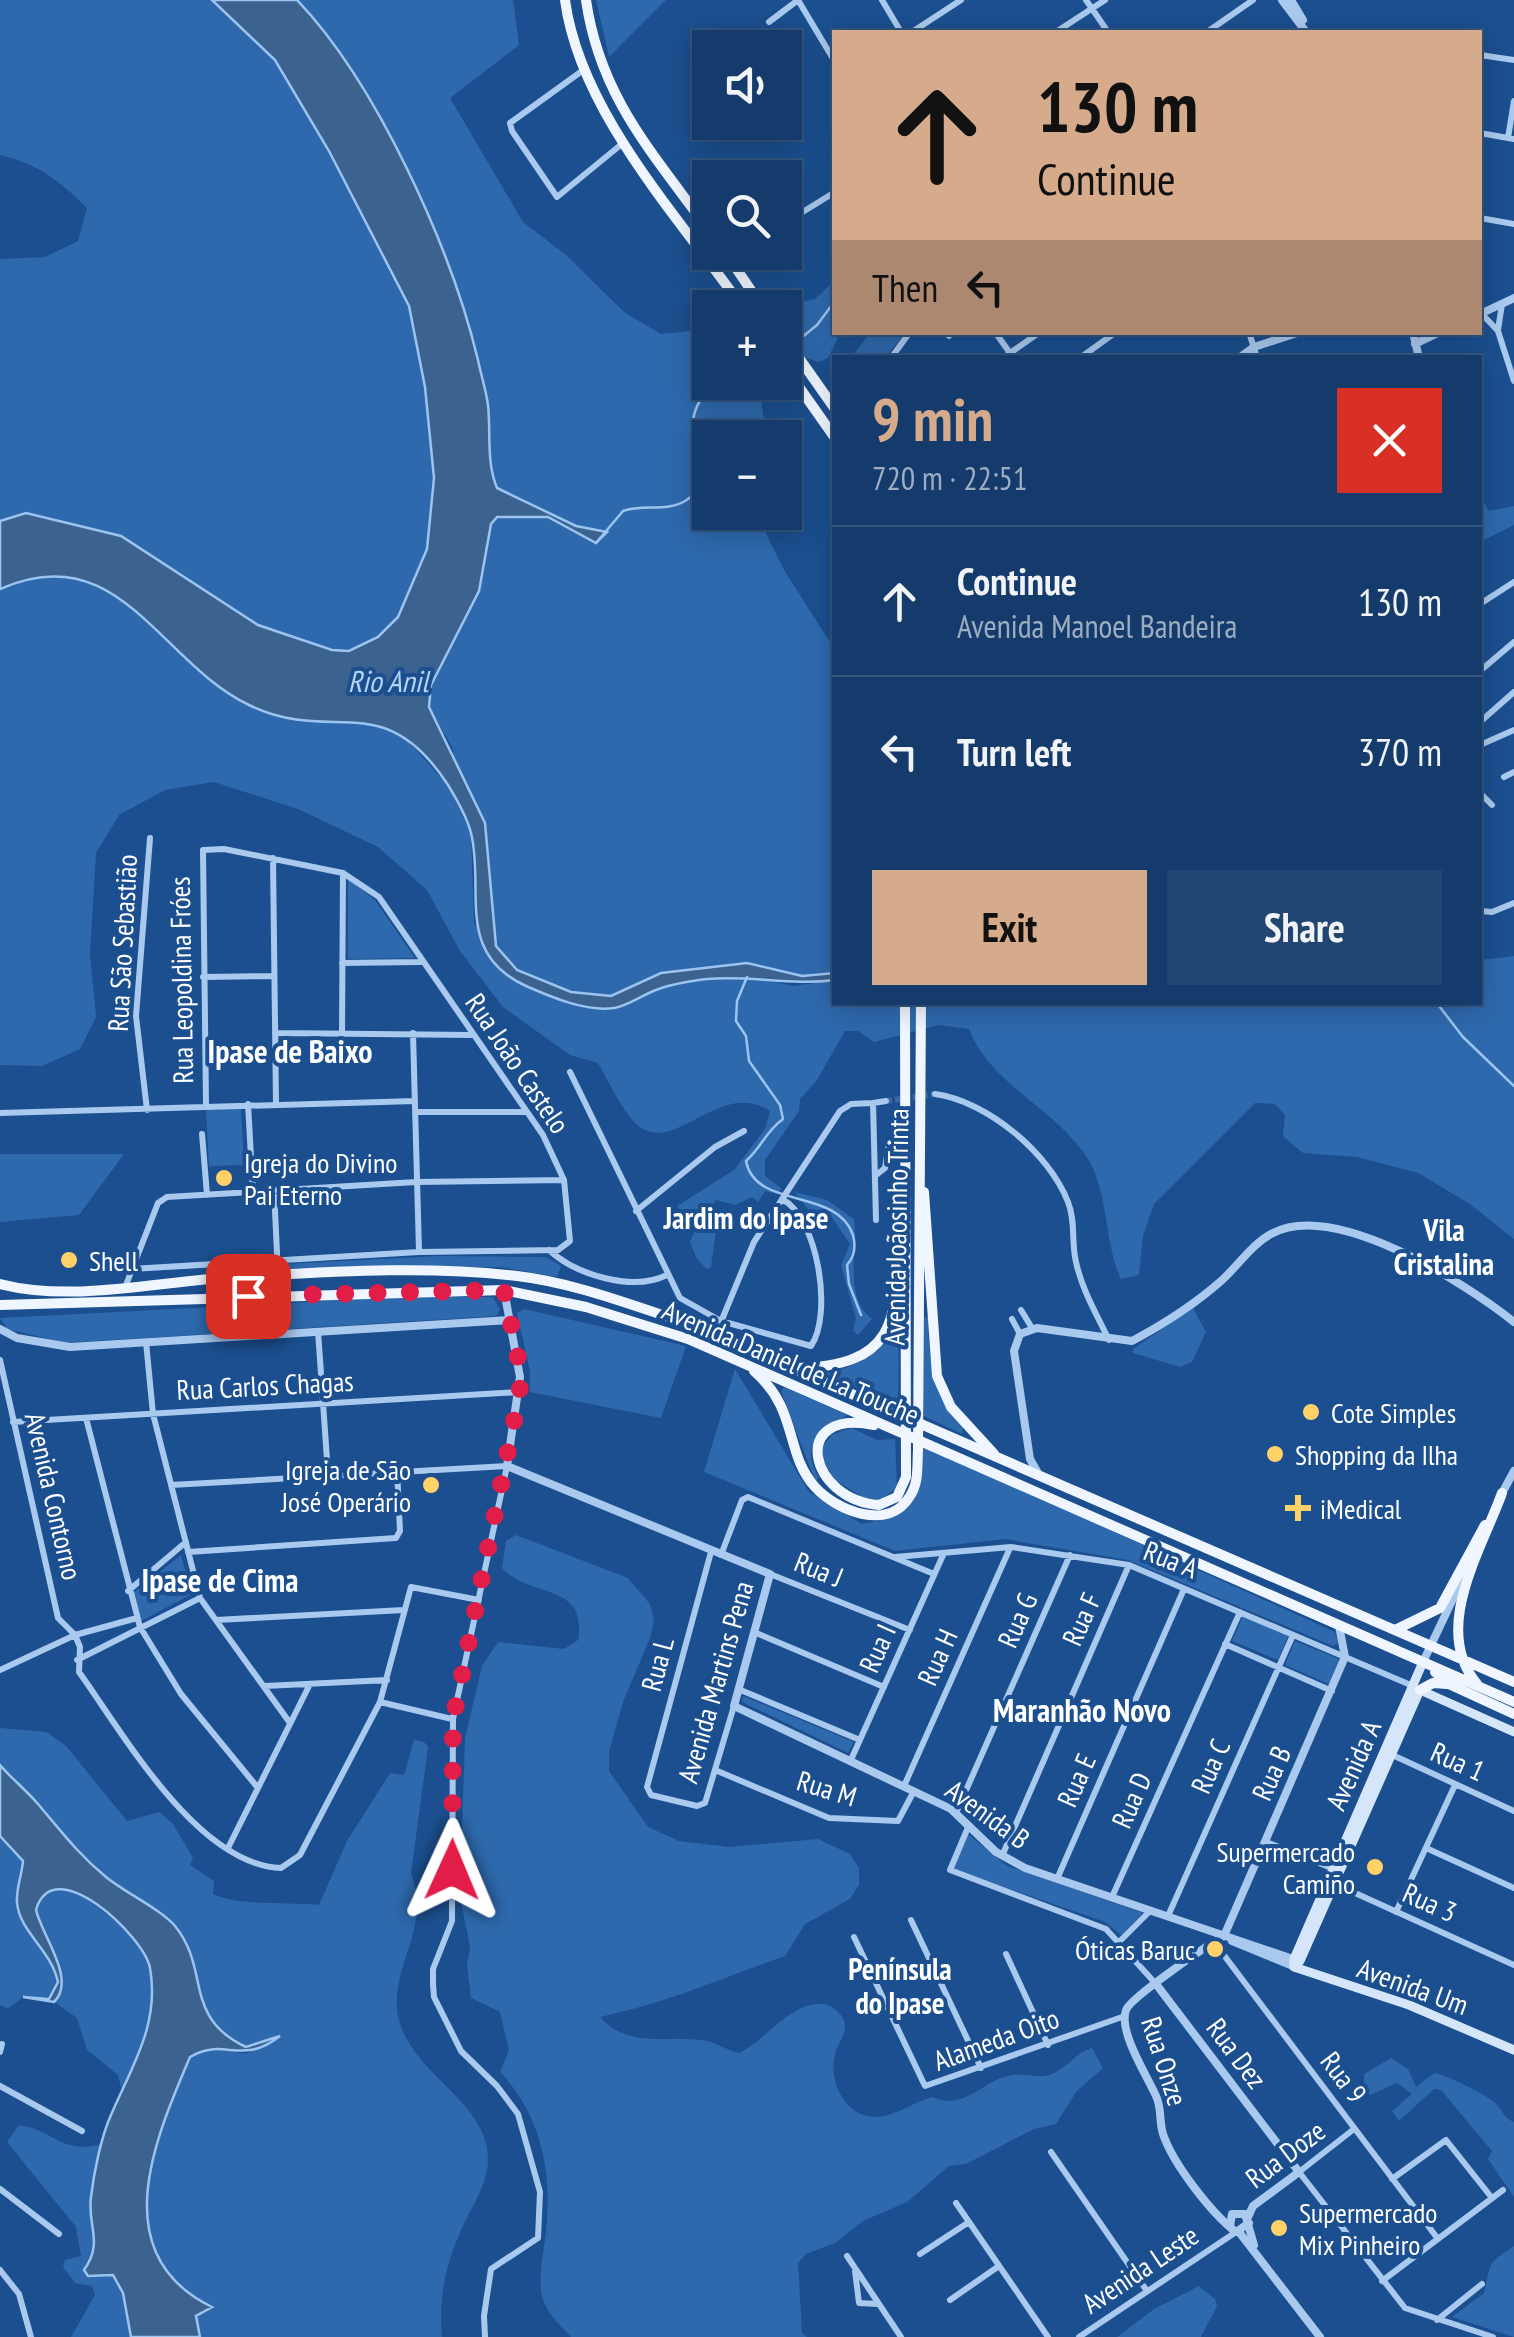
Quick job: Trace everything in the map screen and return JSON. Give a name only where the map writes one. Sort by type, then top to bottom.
[{"type":"main road","points":[[566,0],[582,71],[625,142],[731,290]]},
{"type":"main road","points":[[586,0],[592,44],[612,92],[692,206]]},
{"type":"main road","points":[[802,362],[832,405]]},
{"type":"main road","points":[[802,390],[832,434]]},
{"type":"main road","name":"Avenida Joãosinho Trinta","points":[[746,1364],[779,1395],[814,1486],[858,1513],[881,1516],[906,1503],[915,1486],[905,1158],[905,1005]]},
{"type":"main road","name":"Avenida Joãosinho Trinta","points":[[911,1402],[921,1005]]},
{"type":"main road","points":[[920,1156],[936,1376],[959,1418],[998,1458]]},
{"type":"main road","points":[[792,1368],[854,1362],[886,1333],[894,1304],[895,1240],[905,1158]]},
{"type":"main road","points":[[316,1293],[348,1286],[352,1274]]},
{"type":"main road","name":"Avenida Daniel de La Touche","points":[[0,1284],[50,1290],[219,1278],[352,1274],[520,1276],[567,1285],[716,1334],[1514,1682]]},
{"type":"main road","points":[[180,1300],[183,1286],[219,1278]]},
{"type":"main road","name":"Avenida Daniel de La Touche","points":[[0,1305],[504,1290],[586,1307],[678,1335],[1514,1702]]},
{"type":"main road","name":"Avenida Joãosinho Trinta","points":[[894,1429],[856,1422],[836,1426],[818,1446],[817,1467],[841,1490],[868,1504],[885,1504],[904,1486],[912,1449]]},
{"type":"main road","points":[[1394,1630],[1440,1608],[1502,1494]]},
{"type":"main road","points":[[1480,1688],[1456,1643],[1458,1616],[1502,1494]]},
{"type":"main road","points":[[1423,1662],[1451,1685]]},
{"type":"main road","name":"Avenida A","points":[[1296,1962],[1417,1688],[1423,1662]]},
{"type":"main road","points":[[1417,1688],[1436,1682],[1451,1685],[1514,1714]]},
{"type":"main road","name":"Rua A","points":[[1417,1688],[1514,1732]]},
{"type":"main road","name":"Avenida Um","points":[[1296,1962],[1514,2048]]},
{"type":"street","points":[[769,22],[798,0],[832,57]]},
{"type":"street","points":[[882,0],[900,30]]},
{"type":"street","points":[[915,30],[962,0]]},
{"type":"street","points":[[1086,0],[1107,30]]},
{"type":"street","points":[[1059,30],[1105,0]]},
{"type":"street","points":[[1210,30],[1256,0]]},
{"type":"street","points":[[1282,0],[1306,30]]},
{"type":"street","points":[[1291,0],[1307,30]]},
{"type":"street","points":[[1482,54],[1514,60]]},
{"type":"street","points":[[582,71],[510,123],[512,132],[557,197],[625,142]]},
{"type":"street","points":[[1482,134],[1511,139],[1514,101]]},
{"type":"street","points":[[802,213],[832,194]]},
{"type":"street","points":[[1482,218],[1514,224]]},
{"type":"street","points":[[1482,314],[1514,298]]},
{"type":"street","points":[[1502,304],[1498,331],[1514,381]]},
{"type":"street","points":[[1482,315],[1498,331]]},
{"type":"street","points":[[892,355],[908,335]]},
{"type":"street","points":[[1006,355],[1036,335]]},
{"type":"street","points":[[1084,355],[1112,335]]},
{"type":"street","points":[[1250,335],[1257,355]]},
{"type":"street","points":[[1243,355],[1254,347],[1291,335]]},
{"type":"street","points":[[1414,335],[1418,355]]},
{"type":"street","points":[[1415,344],[1434,335]]},
{"type":"street","points":[[1482,603],[1514,582]]},
{"type":"street","points":[[1482,669],[1514,642]]},
{"type":"street","points":[[1482,720],[1514,692]]},
{"type":"street","points":[[1482,744],[1514,730]]},
{"type":"street","points":[[1504,777],[1514,772]]},
{"type":"street","points":[[1482,794],[1492,805]]},
{"type":"street","name":"Rua São Sebastião","points":[[147,1110],[136,1016],[150,838]]},
{"type":"street","name":"Rua João Castelo","points":[[202,854],[208,847],[343,874],[379,898],[527,1112],[564,1180],[570,1241],[564,1248],[549,1250]]},
{"type":"street","name":"Rua Leopoldina Fróes","points":[[202,854],[206,1105]]},
{"type":"street","points":[[273,858],[276,1104]]},
{"type":"street","points":[[342,1034],[343,874]]},
{"type":"street","points":[[1482,911],[1492,912],[1514,903]]},
{"type":"street","points":[[342,963],[422,962]]},
{"type":"street","points":[[203,977],[274,976]]},
{"type":"street","points":[[413,1033],[419,1252]]},
{"type":"street","points":[[275,1034],[471,1035]]},
{"type":"street","points":[[570,1072],[667,1275],[684,1302],[720,1321],[811,1346],[820,1304],[817,1266],[806,1221],[782,1198]]},
{"type":"street","points":[[934,1094],[961,1101],[999,1123],[1055,1178],[1072,1212],[1077,1268],[1110,1341]]},
{"type":"street","points":[[0,1113],[415,1101]]},
{"type":"street","points":[[716,1334],[754,1242],[840,1111],[851,1104],[886,1101]]},
{"type":"street","points":[[873,1103],[876,1124],[871,1160],[876,1220]]},
{"type":"street","points":[[248,1104],[254,1192]]},
{"type":"street","points":[[415,1112],[527,1112]]},
{"type":"street","points":[[636,1211],[715,1147],[744,1131]]},
{"type":"street","points":[[202,1134],[206,1195]]},
{"type":"street","points":[[875,1176],[884,1168],[890,1144],[905,1139]]},
{"type":"street","points":[[126,1285],[158,1203],[167,1197],[416,1182],[564,1180]]},
{"type":"street","points":[[274,1190],[278,1275]]},
{"type":"street","points":[[1041,1477],[1030,1459],[1022,1418],[1014,1350],[1020,1334],[1032,1328],[1110,1341],[1138,1338],[1210,1290],[1266,1237],[1300,1225],[1324,1226],[1408,1255],[1462,1284],[1514,1322]]},
{"type":"street","points":[[131,1269],[419,1252],[549,1250],[583,1271],[639,1283],[667,1275]]},
{"type":"street","points":[[485,2337],[488,2278],[498,2262],[538,2238],[540,2192],[518,2114],[497,2086],[461,2051],[434,1997],[433,1969],[452,1921],[453,1719],[520,1392],[504,1290]]},
{"type":"street","points":[[1021,1310],[1032,1328]]},
{"type":"street","points":[[1012,1319],[1020,1334]]},
{"type":"street","points":[[0,1329],[54,1346],[510,1320]]},
{"type":"street","points":[[318,1331],[328,1474]]},
{"type":"street","points":[[146,1342],[153,1414],[200,1598],[290,1723]]},
{"type":"street","name":"Avenida Contorno","points":[[0,1360],[58,1618],[76,1634]]},
{"type":"street","name":"Rua Carlos Chagas","points":[[14,1422],[520,1392]]},
{"type":"street","points":[[86,1418],[140,1627],[181,1694],[258,1788]]},
{"type":"street","points":[[171,1484],[507,1466]]},
{"type":"street","name":"Rua J","points":[[507,1466],[910,1630]]},
{"type":"street","points":[[188,1552],[396,1538],[400,1531],[397,1470]]},
{"type":"street","name":"Avenida A","points":[[1423,1662],[1514,1471]]},
{"type":"street","name":"Rua A","points":[[716,1554],[742,1500],[748,1497],[934,1574]]},
{"type":"street","points":[[128,1591],[186,1542]]},
{"type":"street","name":"Rua A","points":[[896,1557],[1011,1546],[1129,1565],[1417,1688]]},
{"type":"street","name":"Rua H","points":[[909,1789],[1011,1546]]},
{"type":"street","name":"Rua I","points":[[850,1762],[944,1553]]},
{"type":"street","name":"Rua L","points":[[704,1803],[697,1806],[652,1795],[647,1788],[716,1554]]},
{"type":"street","name":"Rua G","points":[[956,1812],[1070,1555]]},
{"type":"street","name":"Rua F","points":[[1002,1856],[1129,1565]]},
{"type":"street","name":"Avenida Martins Pena","points":[[704,1803],[770,1574]]},
{"type":"street","points":[[76,1634],[80,1647],[78,1672],[173,1799],[200,1830],[271,1868],[296,1862],[380,1702],[409,1590],[418,1585],[479,1600]]},
{"type":"street","name":"Rua E","points":[[1057,1879],[1184,1589]]},
{"type":"street","points":[[77,1660],[200,1598]]},
{"type":"street","points":[[215,1620],[404,1610]]},
{"type":"street","name":"Rua D","points":[[1112,1897],[1240,1612]]},
{"type":"street","points":[[0,1670],[76,1634],[137,1618]]},
{"type":"street","points":[[1339,1626],[1345,1657]]},
{"type":"street","points":[[754,1632],[884,1687]]},
{"type":"street","name":"Rua C","points":[[1168,1916],[1293,1635]]},
{"type":"street","points":[[1225,1644],[1332,1690]]},
{"type":"street","name":"Rua B","points":[[1224,1936],[1345,1657]]},
{"type":"street","points":[[264,1686],[387,1680]]},
{"type":"street","points":[[228,1848],[310,1684]]},
{"type":"street","points":[[738,1689],[860,1740]]},
{"type":"street","points":[[380,1702],[453,1719]]},
{"type":"street","name":"Avenida B","points":[[734,1706],[956,1812],[1002,1856],[1296,1962]]},
{"type":"street","name":"Rua 1","points":[[1388,1753],[1514,1811]]},
{"type":"street","name":"Rua M","points":[[714,1770],[845,1821],[895,1822],[909,1789]]},
{"type":"street","points":[[1396,1912],[1455,1785]]},
{"type":"street","name":"Rua Dez","points":[[970,1824],[950,1864],[952,1872],[1106,1929],[1121,1940],[1405,2308],[1493,2337]]},
{"type":"street","points":[[1266,1842],[1336,1870]]},
{"type":"street","points":[[1426,1848],[1514,1888]]},
{"type":"street","name":"Rua 3","points":[[1331,1883],[1514,1965]]},
{"type":"street","points":[[1121,1940],[1151,1910]]},
{"type":"street","points":[[910,1920],[980,2068]]},
{"type":"street","name":"Rua Onze","points":[[1224,1936],[1156,1984],[1129,2006],[1125,2016],[1137,2061],[1158,2099],[1165,2138],[1213,2214],[1260,2256]]},
{"type":"street","name":"Alameda Oito","points":[[854,1937],[922,2083],[931,2087],[1125,2016]]},
{"type":"street","name":"Rua 9","points":[[1214,1942],[1438,2240]]},
{"type":"street","points":[[1006,1954],[1048,2045]]},
{"type":"street","points":[[0,2086],[82,2131]]},
{"type":"street","name":"Rua Doze","points":[[1248,2220],[1253,2206],[1354,2129]]},
{"type":"street","points":[[1392,2179],[1446,2140],[1492,2198]]},
{"type":"street","points":[[1051,2152],[1147,2291]]},
{"type":"street","points":[[0,2189],[59,2234]]},
{"type":"street","points":[[1382,2281],[1503,2190]]},
{"type":"street","points":[[956,2203],[1048,2337]]},
{"type":"street","points":[[1234,2229],[1236,2212],[1248,2220],[1260,2256],[1320,2337]]},
{"type":"street","points":[[1234,2229],[1248,2220]]},
{"type":"street","points":[[920,2254],[968,2222]]},
{"type":"street","name":"Avenida Leste","points":[[1079,2337],[1227,2238],[1234,2229]]},
{"type":"street","points":[[847,2256],[901,2337]]},
{"type":"street","points":[[854,2266],[859,2303],[879,2304]]},
{"type":"street","points":[[950,2300],[999,2266]]},
{"type":"street","points":[[0,2270],[19,2294],[31,2337]]},
{"type":"street","points":[[1436,2320],[1482,2284]]},
{"type":"shaded area","points":[[0,0],[212,0],[275,60],[329,151],[409,306],[425,387],[434,478],[427,549],[398,617],[378,637],[349,651],[332,650],[258,625],[121,536],[26,513],[0,521],[0,259],[45,257],[78,241],[87,208],[47,174],[0,155]]},
{"type":"shaded area","points":[[297,0],[513,0],[519,45],[450,98],[523,222],[566,255],[625,313],[661,334],[692,331],[692,400],[761,400],[764,420],[692,420],[692,530],[764,530],[784,570],[832,645],[832,973],[802,976],[747,963],[661,973],[611,996],[571,992],[517,970],[496,946],[452,747],[429,707],[431,685],[479,591],[491,523],[497,517],[548,517],[596,543],[605,532],[576,526],[497,488],[319,23]]},
{"type":"shaded area","points":[[596,0],[666,0],[609,57]]},
{"type":"shaded area","points":[[832,283],[832,335],[839,335],[828,358],[818,362],[802,360],[802,302],[815,299]]},
{"type":"shaded area","points":[[868,335],[903,335],[888,355],[853,355]]},
{"type":"shaded area","points":[[1482,499],[1489,511],[1514,506],[1514,525],[1482,541]]},
{"type":"shaded area","points":[[26,577],[77,578],[119,594],[206,676],[343,722],[380,724],[403,735],[449,787],[471,833],[474,923],[523,985],[615,1008],[660,988],[704,979],[747,977],[794,986],[832,980],[832,1005],[1482,1005],[1482,960],[1514,956],[1514,1239],[1470,1204],[1418,1173],[1357,1157],[1303,1153],[1283,1136],[1285,1115],[1275,1104],[1255,1103],[1154,1204],[1143,1236],[1139,1275],[1121,1279],[1098,1183],[1084,1153],[1055,1121],[991,1065],[969,1029],[938,1025],[874,1042],[858,1031],[845,1031],[817,1080],[800,1099],[799,1111],[765,1160],[765,1176],[782,1189],[777,1194],[765,1191],[758,1202],[752,1197],[735,1205],[716,1200],[705,1214],[717,1222],[711,1267],[707,1269],[697,1259],[690,1242],[696,1228],[677,1206],[734,1170],[765,1129],[770,1111],[751,1103],[733,1104],[665,1132],[650,1132],[630,1117],[598,1063],[570,1055],[503,1007],[460,951],[427,890],[378,847],[298,809],[214,782],[165,790],[119,815],[96,853],[90,954],[96,1017],[80,1049],[42,1066],[0,1065],[0,589]]},
{"type":"shaded area","points":[[348,879],[375,900],[415,958],[348,959]]},
{"type":"shaded area","points":[[241,1108],[244,1165],[209,1166],[206,1110]]},
{"type":"shaded area","points":[[0,1154],[124,1154],[79,1215],[0,1222]]},
{"type":"shaded area","points":[[795,1192],[827,1200],[854,1219],[854,1285],[857,1298],[872,1319],[858,1335],[853,1331],[856,1318],[841,1265],[850,1244],[826,1209],[810,1212]]},
{"type":"shaded area","points":[[440,1256],[546,1257],[561,1266],[557,1277],[500,1267],[285,1269],[285,1264]]},
{"type":"shaded area","points":[[402,1297],[493,1297],[500,1310],[496,1316],[66,1343],[7,1329],[0,1318]]},
{"type":"shaded area","points":[[1193,1308],[1206,1332],[1192,1362],[1180,1367],[1133,1353],[1133,1349]]},
{"type":"shaded area","points":[[524,1309],[686,1346],[661,1418],[530,1392],[530,1371],[517,1313]]},
{"type":"shaded area","points":[[899,1312],[898,1404],[825,1374],[851,1366],[871,1354],[887,1337]]},
{"type":"shaded area","points":[[928,1317],[934,1377],[945,1403],[963,1428],[962,1434],[924,1416],[919,1318]]},
{"type":"shaded area","points":[[735,1369],[809,1492],[862,1524],[894,1514],[910,1499],[921,1444],[1335,1632],[1338,1643],[1333,1646],[1128,1560],[1005,1539],[895,1551],[704,1472]]},
{"type":"shaded area","points":[[785,1387],[847,1415],[813,1445],[813,1465],[819,1478],[815,1481],[781,1391]]},
{"type":"shaded area","points":[[852,1428],[877,1440],[895,1439],[897,1488],[880,1500],[864,1498],[826,1474],[821,1448],[833,1434]]},
{"type":"shaded area","points":[[516,1535],[628,1578],[650,1604],[654,1621],[650,1638],[623,1702],[609,1752],[609,1771],[648,1827],[679,1841],[729,1847],[818,1839],[850,1854],[859,1868],[859,1885],[850,1899],[805,1924],[785,1956],[670,1998],[600,2017],[611,2027],[634,2037],[706,2041],[739,2053],[796,2011],[826,2005],[839,2013],[845,2025],[834,2063],[839,2091],[858,2113],[876,2117],[933,2097],[944,2101],[964,2098],[1013,2075],[1052,2074],[1092,2048],[1103,2068],[1076,2092],[1056,2124],[1034,2129],[966,2164],[949,2166],[907,2202],[863,2221],[835,2243],[806,2254],[798,2263],[802,2333],[807,2337],[571,2337],[543,2300],[541,2273],[548,2199],[543,2153],[527,2110],[500,2072],[509,2050],[500,2012],[471,1998],[467,1965],[470,1947],[460,1897],[465,1738],[482,1666],[498,1642],[564,1649],[578,1640],[579,1622],[566,1600],[514,1578],[502,1568],[506,1541]]},
{"type":"shaded area","points":[[181,1555],[192,1594],[141,1621],[133,1593]]},
{"type":"shaded area","points":[[1243,1616],[1288,1636],[1278,1660],[1232,1641]]},
{"type":"shaded area","points":[[1295,1641],[1341,1660],[1331,1685],[1285,1665]]},
{"type":"shaded area","points":[[743,1696],[854,1742],[848,1753],[742,1702]]},
{"type":"shaded area","points":[[0,1728],[47,1732],[67,1747],[127,1821],[159,1812],[173,1824],[193,1858],[190,1865],[214,1881],[213,1894],[264,1903],[319,1905],[347,1841],[390,1773],[404,1775],[414,1740],[428,1747],[411,1874],[417,1911],[399,1981],[398,2016],[418,2056],[477,2122],[486,2141],[488,2162],[482,2187],[448,2267],[442,2294],[442,2337],[200,2337],[195,2327],[196,2316],[211,2306],[178,2284],[158,2257],[149,2226],[153,2159],[190,2057],[215,2048],[246,2054],[263,2043],[246,2047],[211,2019],[198,1990],[186,1943],[175,1926],[96,1868],[0,1765]]},
{"type":"shaded area","points":[[968,1834],[1007,1866],[1143,1913],[1121,1935],[1105,1922],[950,1868]]},
{"type":"shaded area","points":[[0,1836],[23,1861],[23,1916],[57,1978],[54,1997],[23,1997],[8,2009],[0,2005]]},
{"type":"shaded area","points":[[56,1887],[82,1895],[120,1925],[143,1950],[150,1967],[150,2023],[122,2092],[118,2075],[87,2050],[77,2018],[54,2002],[60,1993],[60,1970],[36,1910],[39,1900]]},
{"type":"shaded area","points":[[1391,2058],[1408,2069],[1416,2087],[1434,2073],[1440,2075],[1486,2096],[1514,2122],[1514,2197],[1488,2159],[1492,2151],[1441,2090],[1434,2089],[1399,2121],[1392,2111],[1412,2094],[1397,2083],[1370,2095],[1364,2091],[1364,2074]]},
{"type":"shaded area","points":[[19,2125],[67,2144],[103,2144],[91,2196],[98,2239],[88,2276],[113,2275],[123,2293],[131,2337],[71,2337],[95,2295],[92,2286],[75,2283],[63,2267],[65,2260],[81,2256],[76,2227],[7,2142]]},
{"type":"shaded area","points":[[1514,2246],[1514,2337],[1452,2317],[1484,2293],[1491,2265]]},
{"type":"shaded area","points":[[1199,2286],[1215,2299],[1217,2306],[1201,2337],[1117,2337],[1154,2309]]},
{"type":"water","name":"Rio Anil","points":[[212,0],[297,0],[327,35],[382,121],[450,268],[486,394],[490,457],[497,488],[576,526],[607,532],[596,543],[548,517],[497,517],[491,524],[479,591],[431,685],[429,707],[485,823],[496,946],[517,970],[571,992],[611,996],[661,973],[747,963],[802,976],[832,973],[832,980],[707,979],[668,986],[624,1005],[603,1009],[569,1003],[526,986],[489,956],[481,938],[471,833],[461,808],[424,755],[401,736],[356,723],[279,716],[249,705],[217,685],[135,611],[107,591],[76,579],[41,577],[0,589],[0,521],[26,513],[121,536],[258,625],[332,650],[349,651],[378,637],[398,617],[427,549],[434,478],[425,387],[409,306],[329,151],[275,60]]},
{"type":"water","points":[[0,1765],[96,1868],[175,1926],[192,1959],[205,2007],[226,2035],[246,2047],[280,2036],[254,2049],[213,2049],[190,2057],[153,2159],[147,2194],[149,2227],[158,2258],[179,2285],[212,2307],[196,2316],[200,2337],[131,2337],[123,2293],[113,2275],[88,2276],[84,2270],[93,2251],[90,2207],[98,2155],[148,2026],[150,1968],[132,1937],[116,1920],[97,1904],[60,1889],[46,1894],[36,1910],[60,1970],[60,1993],[54,2002],[23,1997],[49,1999],[58,1982],[19,1913],[17,1897],[23,1861],[0,1836]]},
{"type":"waterway","points":[[802,337],[832,305]]},
{"type":"waterway","points":[[596,543],[623,511],[678,504],[698,490],[702,478],[693,418],[701,400]]},
{"type":"waterway","points":[[747,977],[737,1001],[736,1021],[746,1036],[749,1061],[780,1105],[783,1119],[746,1161],[753,1176],[764,1186],[831,1210],[844,1220],[854,1243],[847,1265],[849,1284],[861,1315]]},
{"type":"waterway","points":[[1438,1005],[1463,1037],[1514,1086]]},
{"type":"tunnel","points":[[886,1101],[935,1094]]},
{"type":"place","name":"Igreja do Divino Pai Eterno","points":[[224,1178]]},
{"type":"place","name":"Shell","points":[[69,1260]]},
{"type":"place","name":"Cote Simples","points":[[1311,1412]]},
{"type":"place","name":"Shopping da Ilha","points":[[1275,1454]]},
{"type":"place","name":"Igreja de São José Operário","points":[[431,1485]]},
{"type":"place","name":"iMedical","points":[[1298,1508]]},
{"type":"place","name":"Supermercado Camiño","points":[[1375,1867]]},
{"type":"place","name":"Óticas Baruc","points":[[1215,1949]]},
{"type":"place","name":"Supermercado Mix Pinheiro","points":[[1279,2228]]},
{"type":"district","name":"Ipase de Baixo","points":[[290,1051]]},
{"type":"district","name":"Jardim do Ipase","points":[[746,1217]]},
{"type":"district","name":"Vila Cristalina","points":[[1444,1246]]},
{"type":"district","name":"Ipase de Cima","points":[[220,1580]]},
{"type":"district","name":"Maranhão Novo","points":[[1082,1710]]},
{"type":"district","name":"Península do Ipase","points":[[900,1985]]},
{"type":"route","points":[[248,1296],[504,1290],[518,1358],[520,1392],[453,1719],[452,1870]]}]
